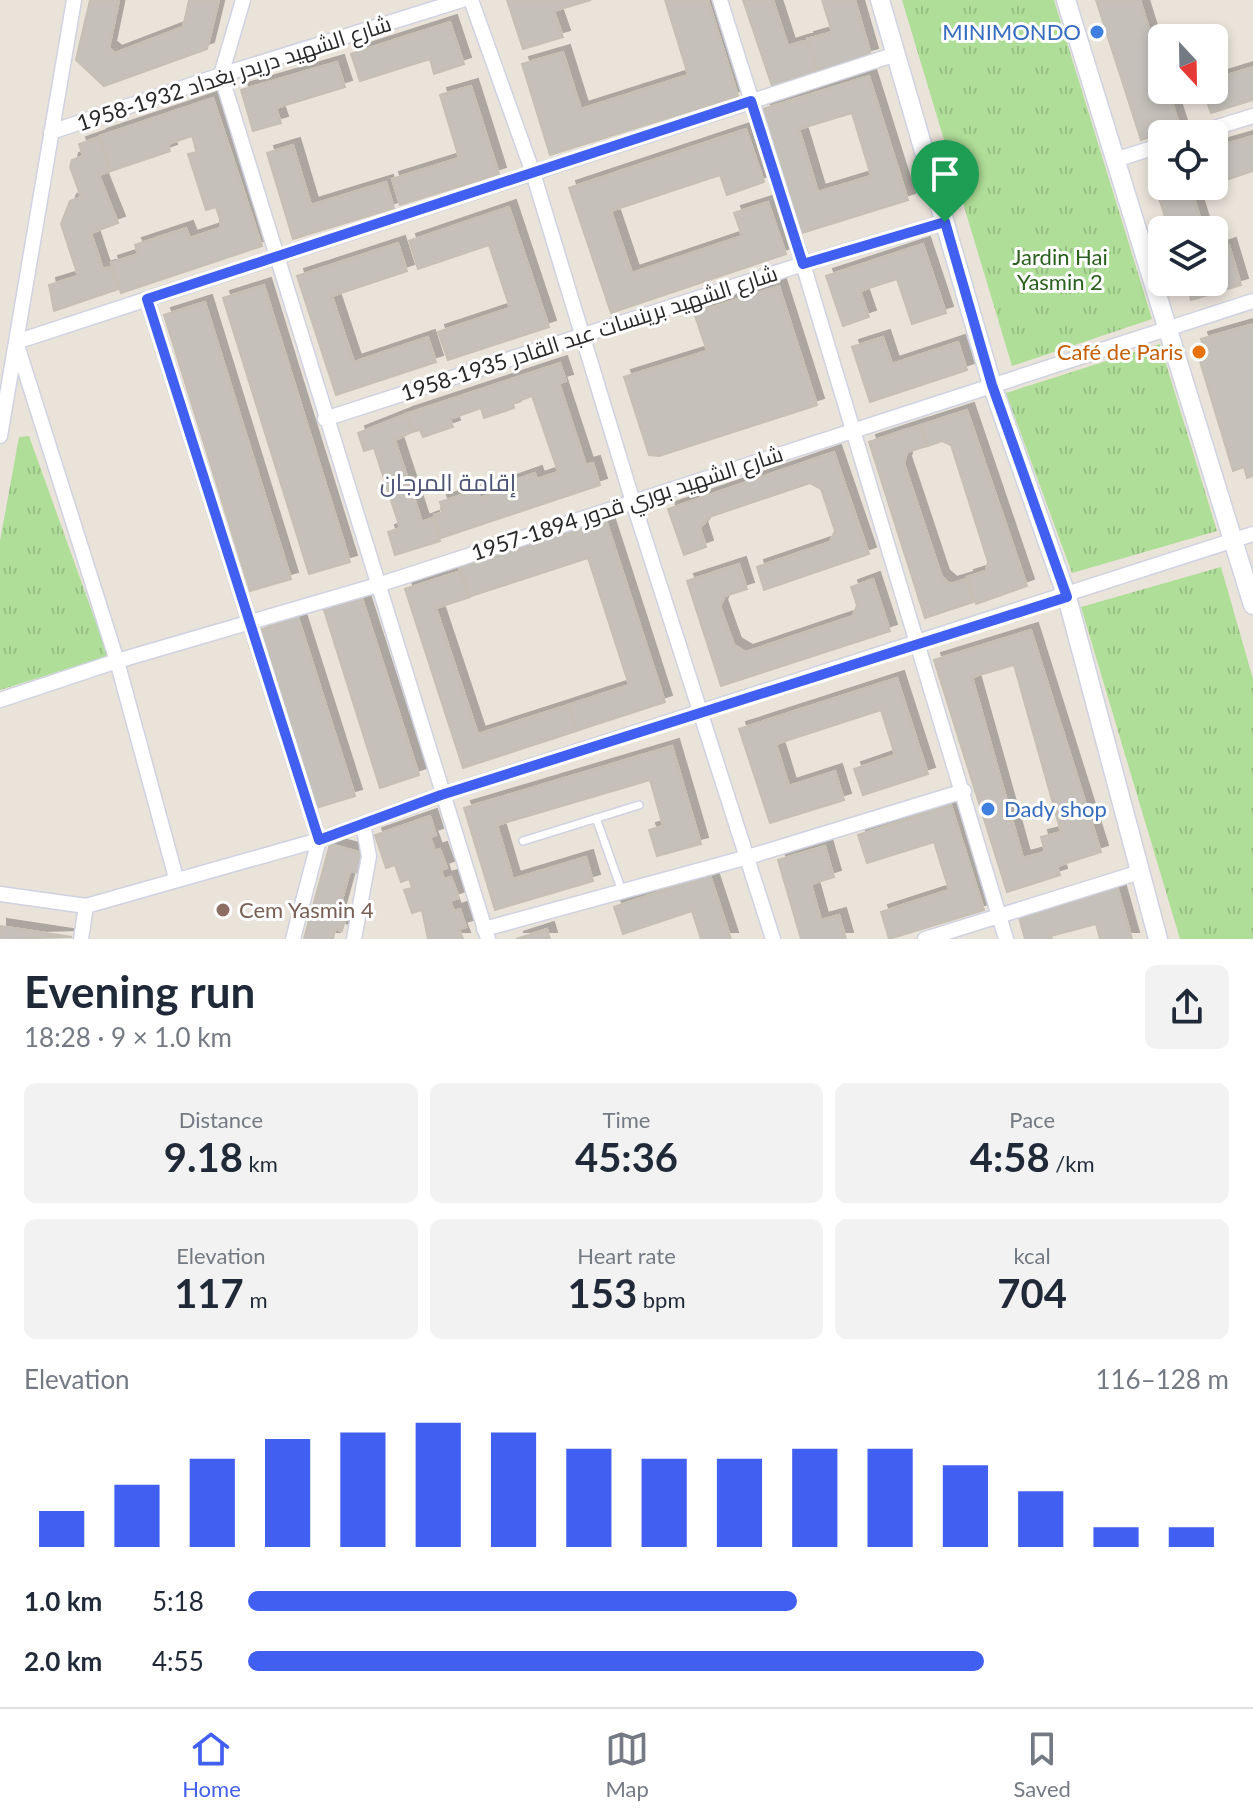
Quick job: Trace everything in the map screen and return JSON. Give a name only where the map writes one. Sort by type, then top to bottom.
[{"type":"street","points":[[0,436],[74,0]]},
{"type":"street","points":[[243,0],[221,75],[325,419],[381,584],[441,795],[486,934],[964,791]]},
{"type":"street","name":"شارع الشهيد دريدر بغداد 1932-1958","points":[[51,132],[462,0]]},
{"type":"street","points":[[471,0],[533,173],[633,502],[773,939]]},
{"type":"street","points":[[720,0],[964,791],[1006,939]]},
{"type":"street","points":[[880,0],[992,385],[1067,597],[1158,939]]},
{"type":"street","points":[[1066,0],[1253,605]]},
{"type":"street","points":[[16,342],[896,54]]},
{"type":"street","points":[[1228,124],[1253,116]]},
{"type":"street","points":[[1115,160],[1148,149]]},
{"type":"street","name":"شارع الشهيد برينسات عبد القادر 1935-1958","points":[[325,419],[803,264],[945,222]]},
{"type":"street","points":[[147,299],[319,840],[293,939]]},
{"type":"street","name":"شارع الشهيد بوري قدور 1894-1957","points":[[0,700],[117,661],[250,625],[381,584],[1253,301]]},
{"type":"street","points":[[16,342],[117,661],[176,878]]},
{"type":"street","points":[[0,894],[86,906],[176,878],[319,840],[441,795],[701,710],[1067,597],[1253,534]]},
{"type":"street","points":[[354,939],[369,856],[363,824]]},
{"type":"street","points":[[925,939],[1140,872]]},
{"type":"street","points":[[81,939],[86,906]]},
{"type":"lane","points":[[523,841],[639,805]]},
{"type":"lane","points":[[596,818],[622,891]]},
{"type":"green space","name":"Jardin Hai Yasmin 2","points":[[902,0],[1054,0],[1152,319],[1012,366]]},
{"type":"green space","name":"Jardin Hai Yasmin 2","points":[[1160,344],[1217,531],[1072,573],[1006,393]]},
{"type":"green space","points":[[29,436],[108,656],[0,690],[0,541],[19,437]]},
{"type":"green space","points":[[1221,567],[1253,679],[1253,939],[1180,939],[1081,607]]},
{"type":"building","points":[[90,0],[119,0],[109,48],[115,53],[183,27],[189,0],[219,0],[207,49],[104,86],[76,60]]},
{"type":"building","points":[[507,0],[591,0],[554,11],[563,37],[523,49]]},
{"type":"building","points":[[665,0],[708,0],[738,96],[550,155],[522,64],[563,52],[581,109],[688,75]]},
{"type":"building","points":[[743,0],[773,0],[788,46],[807,40],[817,71],[772,86]]},
{"type":"building","points":[[822,0],[855,0],[871,55],[817,71],[807,39],[832,32]]},
{"type":"building","points":[[1096,0],[1140,0],[1148,26],[1148,104],[1173,104],[1178,120],[1148,120],[1148,138],[1141,140]]},
{"type":"building","points":[[450,22],[464,64],[434,74],[430,59],[360,81],[351,54]]},
{"type":"building","points":[[337,62],[345,87],[276,108],[281,123],[253,131],[241,90]]},
{"type":"building","points":[[1253,67],[1253,100],[1211,113],[1208,104],[1228,104],[1228,75]]},
{"type":"building","points":[[869,76],[908,200],[802,233],[763,109]],"holes":[[[852,113],[871,176],[818,192],[799,129]]]},
{"type":"building","points":[[471,86],[499,174],[400,205],[392,179],[459,158],[440,95]]},
{"type":"building","points":[[213,98],[262,246],[121,293],[111,263],[138,254],[135,245],[186,228],[190,238],[220,228],[220,219],[216,207],[206,210],[188,154],[197,152],[192,136],[168,144],[170,151],[111,171],[100,136]]},
{"type":"building","points":[[746,129],[764,182],[727,195],[720,175],[611,211],[632,273],[742,236],[734,213],[768,202],[786,254],[611,313],[569,188]]},
{"type":"building","points":[[1253,136],[1253,171],[1228,179],[1228,143]]},
{"type":"building","points":[[99,137],[111,171],[99,175],[118,223],[91,233],[103,269],[111,266],[119,289],[54,311],[49,285],[78,276],[61,224],[70,201],[81,197],[70,167],[72,160],[83,156],[79,144]]},
{"type":"building","points":[[293,145],[311,205],[386,182],[394,208],[293,239],[267,153]]},
{"type":"building","points":[[1160,200],[1195,200],[1200,216],[1165,216]]},
{"type":"building","points":[[509,207],[549,327],[448,360],[438,332],[510,308],[489,245],[418,269],[409,241]]},
{"type":"building","points":[[398,243],[407,271],[332,296],[354,362],[428,337],[436,362],[336,395],[297,276]]},
{"type":"building","points":[[923,244],[946,313],[912,324],[897,279],[860,291],[869,317],[843,326],[826,276]]},
{"type":"building","points":[[1228,245],[1241,285],[1228,289]]},
{"type":"building","points":[[264,285],[350,562],[309,574],[223,298]]},
{"type":"building","points":[[779,286],[817,405],[659,456],[649,455],[624,377],[707,351],[694,313]]},
{"type":"building","points":[[205,302],[291,579],[250,591],[164,315]]},
{"type":"building","points":[[1253,324],[1253,476],[1247,478],[1244,467],[1233,471],[1198,355],[1205,353],[1201,339]]},
{"type":"building","points":[[883,337],[892,364],[958,342],[967,370],[870,402],[852,347]]},
{"type":"building","points":[[560,363],[566,381],[559,383],[586,465],[593,463],[600,485],[441,538],[434,515],[443,512],[440,502],[477,490],[480,498],[503,490],[501,485],[535,473],[537,479],[558,472],[532,396],[513,403],[514,408],[484,418],[481,408],[450,419],[453,427],[423,437],[420,430],[412,432],[406,414]]},
{"type":"building","points":[[967,410],[1027,586],[976,604],[967,577],[986,571],[988,562],[951,445],[942,441],[928,446],[921,425]]},
{"type":"building","points":[[406,414],[412,432],[395,440],[422,522],[432,518],[440,541],[395,555],[388,532],[400,528],[374,448],[364,451],[358,433]]},
{"type":"building","points":[[920,425],[927,446],[907,452],[904,463],[942,577],[950,584],[966,579],[973,602],[925,618],[869,442]]},
{"type":"building","points":[[834,452],[869,554],[764,590],[757,567],[830,542],[835,531],[821,489],[810,483],[709,517],[700,528],[706,547],[684,555],[668,509]]},
{"type":"building","points":[[606,520],[665,702],[576,731],[568,705],[629,685],[588,558],[468,597],[459,568]]},
{"type":"building","points":[[739,564],[747,589],[725,596],[720,606],[734,645],[746,652],[853,616],[857,605],[851,587],[873,579],[890,631],[721,686],[687,581]]},
{"type":"building","points":[[461,571],[470,597],[436,608],[478,734],[568,705],[576,731],[463,768],[405,589]]},
{"type":"building","points":[[362,598],[419,775],[380,788],[324,610]]},
{"type":"building","points":[[298,617],[355,796],[316,808],[260,630]]},
{"type":"building","points":[[1031,630],[1101,852],[1057,866],[1060,875],[1007,892],[934,660]],"holes":[[[1014,665],[1061,832],[1041,837],[1045,852],[1023,858],[972,677]]]},
{"type":"building","points":[[897,678],[928,774],[863,795],[854,769],[895,755],[881,710],[776,744],[789,786],[835,771],[844,800],[770,823],[739,729]]},
{"type":"building","points":[[672,746],[701,844],[657,856],[649,830],[663,826],[650,780],[497,825],[513,879],[586,857],[593,881],[495,910],[464,808]]},
{"type":"building","points":[[951,805],[984,910],[889,939],[881,912],[949,890],[934,842],[867,863],[858,835]]},
{"type":"building","points":[[430,816],[436,835],[430,837],[435,851],[440,849],[447,868],[441,870],[444,879],[451,877],[459,898],[450,901],[454,911],[460,909],[466,927],[459,929],[463,939],[428,939],[422,910],[412,913],[404,890],[412,888],[409,879],[401,882],[395,865],[386,868],[375,835]]},
{"type":"building","points":[[330,844],[366,854],[360,873],[350,871],[338,914],[346,916],[342,931],[335,929],[333,939],[304,939]]},
{"type":"building","points":[[825,846],[834,877],[811,884],[821,920],[839,915],[846,939],[801,939],[778,860]]},
{"type":"building","points":[[710,875],[731,939],[701,939],[692,911],[623,934],[614,907]]},
{"type":"building","points":[[1117,886],[1132,939],[1100,939],[1096,924],[1051,936],[1052,939],[1025,939],[1018,914]]},
{"type":"building","points":[[0,926],[72,937],[0,939]]},
{"type":"building","points":[[547,929],[550,939],[516,939]]},
{"type":"place","name":"MINIMONDO","points":[[1097,32]]},
{"type":"place","name":"Café de Paris","points":[[1199,352]]},
{"type":"place","name":"Dady shop","points":[[988,809]]},
{"type":"place","name":"Cem Yasmin 4","points":[[223,910]]},
{"type":"district","name":"إقامة المرجان","points":[[448,483]]},
{"type":"route","points":[[751,101],[803,264],[945,222],[992,385],[1067,597],[701,710],[441,795],[319,840],[147,299],[751,101]]}]
